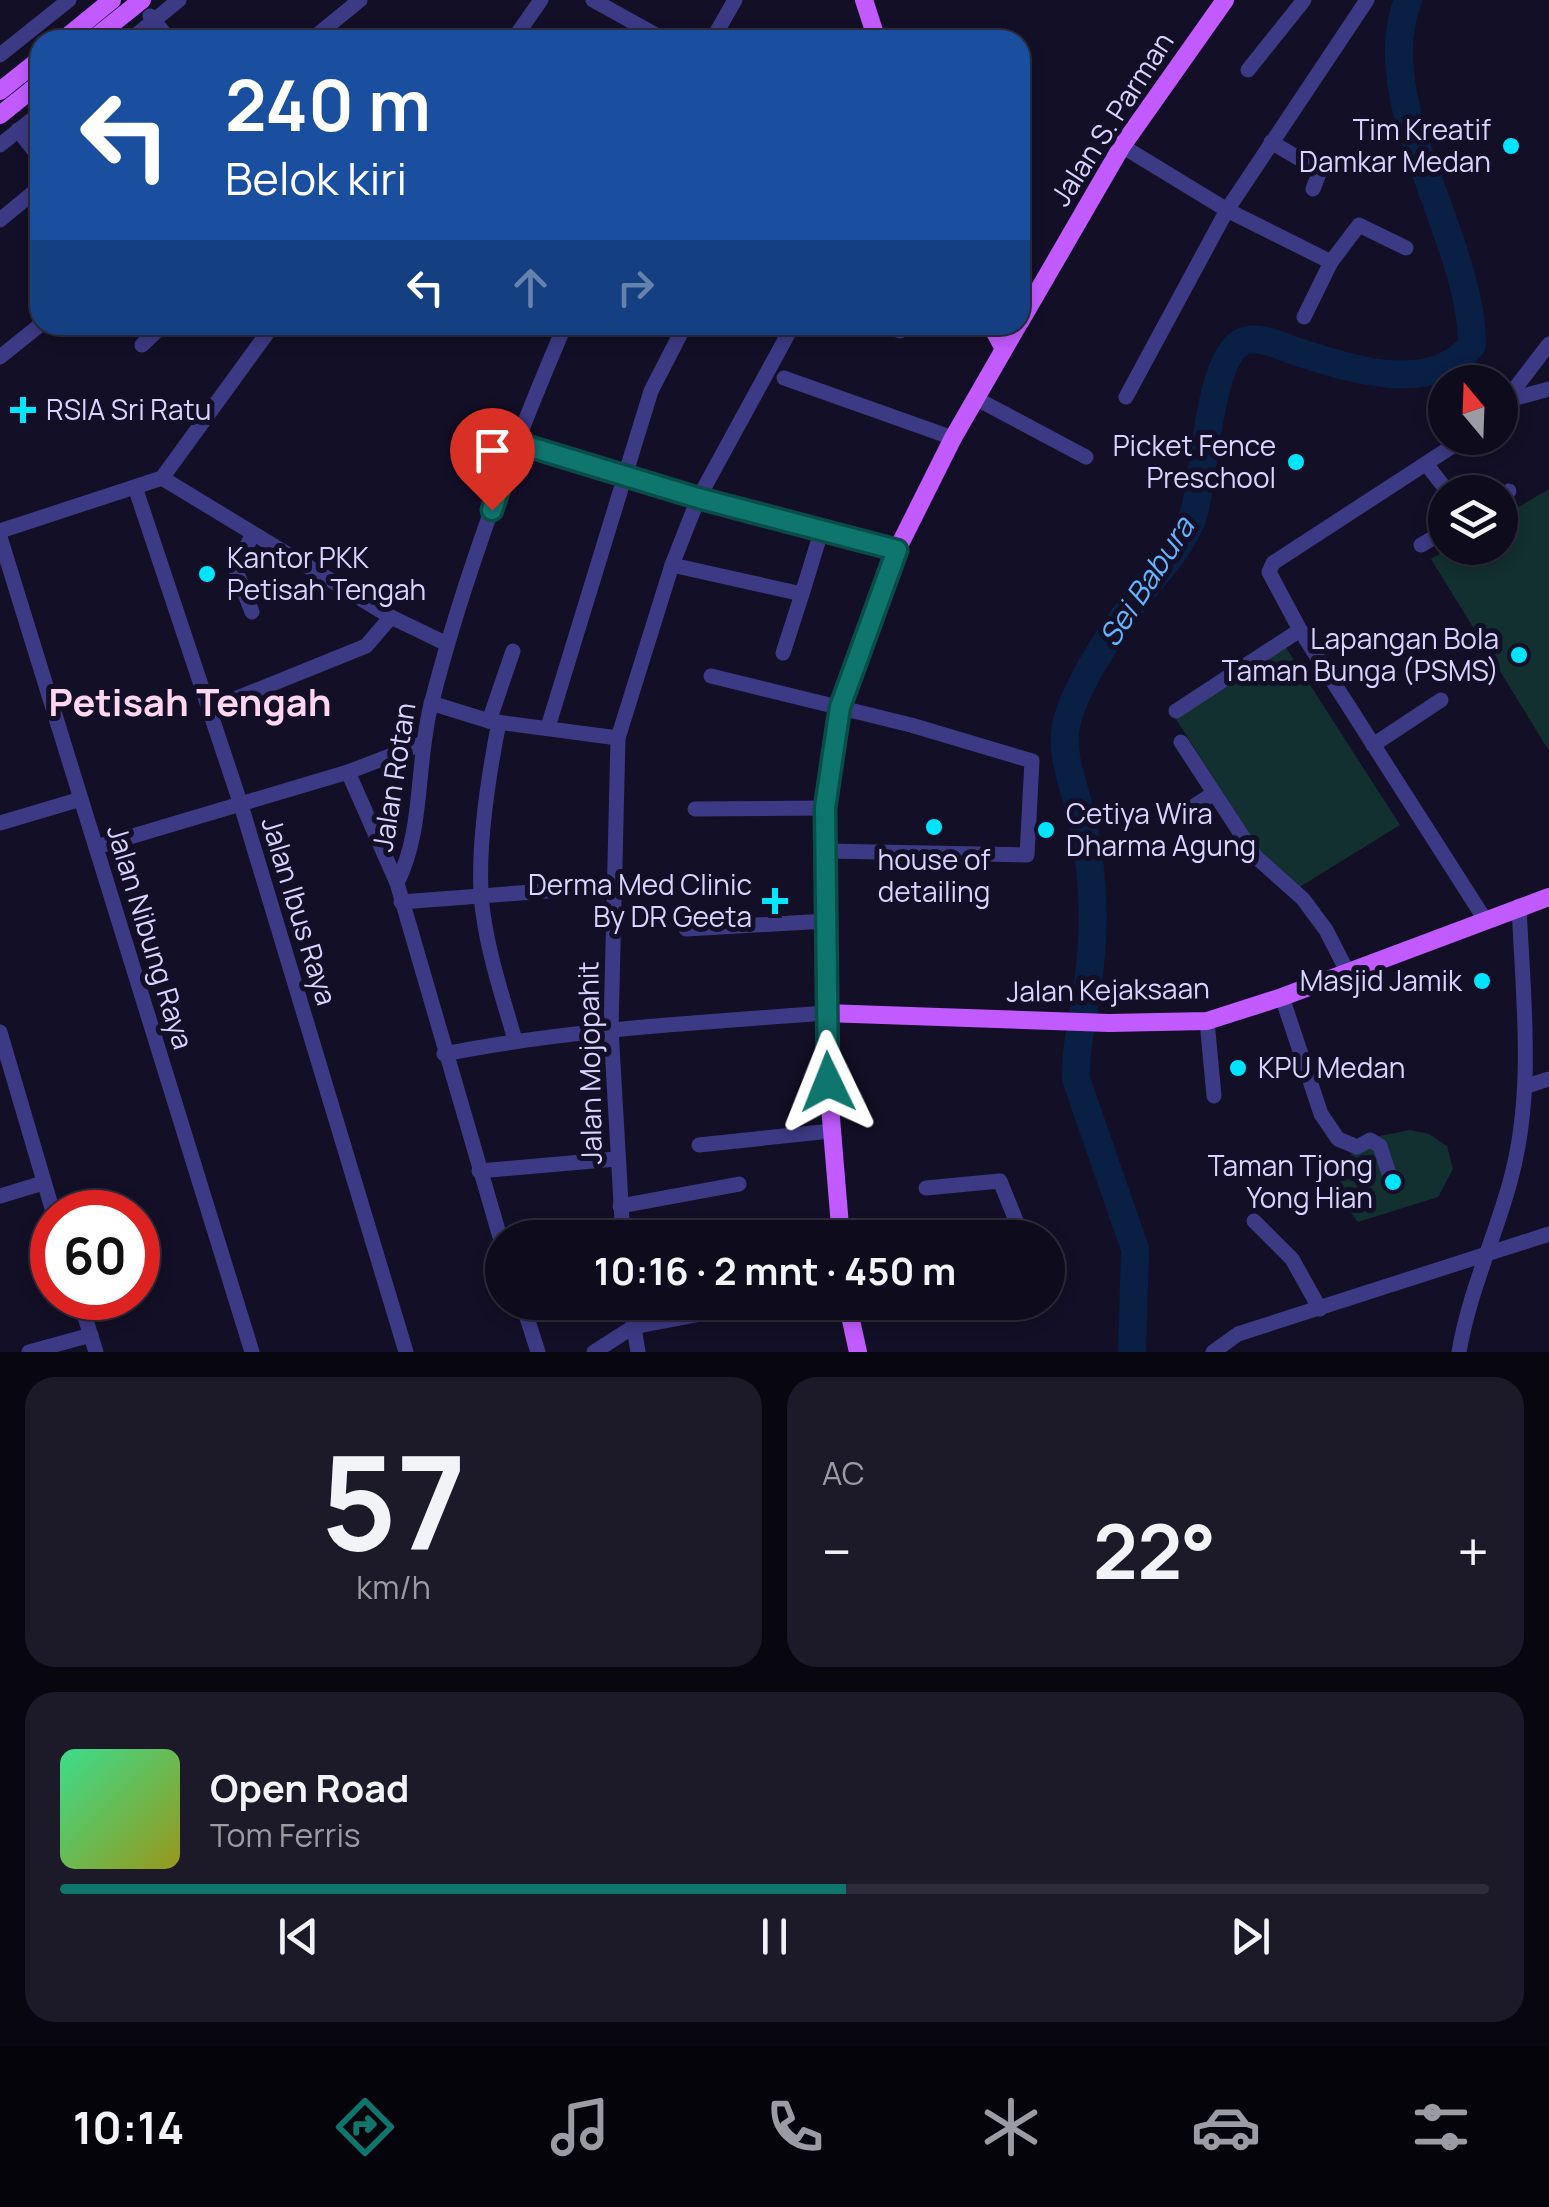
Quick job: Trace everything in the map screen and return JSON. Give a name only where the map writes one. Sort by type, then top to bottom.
[{"type":"main road","points":[[75,30],[112,0]]},
{"type":"main road","points":[[864,0],[874,30]]},
{"type":"main road","name":"Jalan S. Parman","points":[[1030,305],[1122,146],[1225,0]]},
{"type":"main road","points":[[104,30],[139,1]]},
{"type":"main road","points":[[0,91],[30,66]]},
{"type":"main road","points":[[0,115],[30,91]]},
{"type":"main road","points":[[997,335],[1004,349]]},
{"type":"main road","name":"Jalan S. Parman","points":[[839,1220],[826,1013],[825,808],[840,707],[897,550],[953,438],[1012,335]]},
{"type":"main road","name":"Jalan Kejaksaan","points":[[826,1013],[1109,1023],[1206,1021],[1282,997],[1549,896]]},
{"type":"main road","points":[[851,1320],[858,1352]]},
{"type":"street","points":[[31,30],[69,0]]},
{"type":"street","points":[[143,30],[179,0]]},
{"type":"street","points":[[323,30],[360,0]]},
{"type":"street","points":[[521,30],[541,0]]},
{"type":"street","points":[[593,0],[647,30]]},
{"type":"street","points":[[718,30],[735,0]]},
{"type":"street","points":[[1248,70],[1304,0]]},
{"type":"street","points":[[1126,397],[1227,210],[1367,0]]},
{"type":"street","points":[[139,1],[162,30]]},
{"type":"street","points":[[0,55],[30,31]]},
{"type":"street","points":[[0,145],[30,121]]},
{"type":"street","points":[[18,130],[30,145]]},
{"type":"street","points":[[1272,142],[1320,171],[1313,189]]},
{"type":"street","points":[[1122,146],[1227,210],[1331,262]]},
{"type":"street","points":[[0,220],[30,195]]},
{"type":"street","points":[[1304,317],[1331,262],[1362,224],[1406,248]]},
{"type":"street","points":[[0,357],[30,332]]},
{"type":"street","points":[[142,345],[152,335]]},
{"type":"street","points":[[0,534],[162,478],[267,335]]},
{"type":"street","name":"Jalan Rotan","points":[[494,1220],[397,884],[410,849],[421,744],[447,644],[514,442],[561,335]]},
{"type":"street","points":[[548,727],[651,391],[679,335]]},
{"type":"street","name":"Jalan Mojopahit","points":[[622,1220],[612,1029],[618,738],[672,565],[698,498],[788,335]]},
{"type":"street","points":[[1518,386],[1549,344]]},
{"type":"street","points":[[784,378],[953,438]]},
{"type":"street","points":[[1518,400],[1549,389]]},
{"type":"street","points":[[975,398],[1086,457]]},
{"type":"street","points":[[514,442],[623,477],[897,550]]},
{"type":"street","points":[[1441,455],[1273,563],[1270,581],[1484,918]]},
{"type":"street","points":[[1427,465],[1435,475]]},
{"type":"street","points":[[162,478],[391,617],[447,644]]},
{"type":"street","name":"Jalan Ibus Raya","points":[[135,487],[210,709],[406,1352]]},
{"type":"street","points":[[783,653],[822,529]]},
{"type":"street","name":"Jalan Nibung Raya","points":[[0,534],[252,1352]]},
{"type":"street","points":[[252,536],[234,568],[252,612]]},
{"type":"street","points":[[1421,545],[1428,541]]},
{"type":"street","points":[[672,565],[802,594]]},
{"type":"street","points":[[210,709],[366,646],[391,617]]},
{"type":"street","points":[[1176,712],[1300,630]]},
{"type":"street","points":[[513,650],[494,722],[482,894],[494,968],[515,1040]]},
{"type":"street","points":[[710,676],[1030,759],[1030,853],[826,851]]},
{"type":"street","points":[[1374,745],[1441,700]]},
{"type":"street","points":[[431,703],[494,722],[618,738]]},
{"type":"street","points":[[1181,742],[1256,856],[1303,899],[1347,971]]},
{"type":"street","points":[[96,847],[348,772],[421,744]]},
{"type":"street","points":[[348,772],[397,884]]},
{"type":"street","points":[[1176,818],[1214,793]]},
{"type":"street","points":[[0,822],[81,799]]},
{"type":"street","points":[[695,809],[825,808]]},
{"type":"street","points":[[401,902],[612,886]]},
{"type":"street","points":[[1459,1352],[1466,1311],[1511,1180],[1527,1086],[1519,906]]},
{"type":"street","points":[[686,929],[826,921]]},
{"type":"street","points":[[1282,997],[1321,1114],[1338,1138],[1357,1147],[1370,1140],[1380,1146],[1390,1177]]},
{"type":"street","points":[[444,1054],[515,1040],[612,1029],[826,1013]]},
{"type":"street","points":[[1206,1021],[1214,1096]]},
{"type":"street","points":[[0,1032],[3,1054],[46,1190]]},
{"type":"street","points":[[1527,1086],[1549,1080]]},
{"type":"street","points":[[699,1145],[831,1131]]},
{"type":"street","points":[[479,1171],[616,1159]]},
{"type":"street","points":[[926,1188],[1000,1182],[1016,1220]]},
{"type":"street","points":[[0,1196],[44,1183]]},
{"type":"street","points":[[620,1206],[739,1184]]},
{"type":"street","points":[[1254,1222],[1292,1259],[1320,1309]]},
{"type":"street","points":[[1215,1350],[1238,1334],[1486,1251],[1549,1234]]},
{"type":"street","points":[[86,1320],[96,1352]]},
{"type":"street","points":[[528,1320],[538,1352]]},
{"type":"street","points":[[632,1320],[638,1352]]},
{"type":"street","points":[[594,1352],[633,1327],[669,1320]]},
{"type":"street","points":[[29,1352],[90,1335]]},
{"type":"green space","name":"Lapangan Bola Taman Bunga (PSMS)","points":[[1549,489],[1549,751],[1435,565],[1518,565],[1518,507]]},
{"type":"green space","points":[[1285,646],[1400,825],[1298,888],[1273,871],[1174,716]]},
{"type":"green space","name":"Taman Tjong Yong Hian","points":[[1410,1130],[1429,1134],[1447,1146],[1453,1169],[1438,1197],[1358,1222],[1337,1195],[1346,1158],[1374,1137]]},
{"type":"waterway","name":"Sei Babura","points":[[1132,1352],[1135,1249],[1076,1079],[1092,946],[1092,902],[1089,858],[1067,760],[1066,726],[1078,691],[1099,654],[1186,533],[1198,495],[1215,392],[1232,351],[1244,341],[1256,339],[1364,370],[1412,374],[1455,361],[1472,345],[1468,303],[1411,126],[1401,82],[1399,40],[1408,0]]},
{"type":"place","name":"Tim Kreatif Damkar Medan","points":[[1511,146]]},
{"type":"place","name":"RSIA Sri Ratu","points":[[23,410]]},
{"type":"place","name":"Picket Fence Preschool","points":[[1296,462]]},
{"type":"place","name":"Kantor PKK Petisah Tengah","points":[[207,574]]},
{"type":"place","name":"Lapangan Bola Taman Bunga (PSMS)","points":[[1519,655]]},
{"type":"place","name":"house of detailing","points":[[934,827]]},
{"type":"place","name":"Cetiya Wira Dharma Agung","points":[[1046,830]]},
{"type":"place","name":"Derma Med Clinic By DR Geeta","points":[[775,901]]},
{"type":"place","name":"Masjid Jamik","points":[[1482,981]]},
{"type":"place","name":"KPU Medan","points":[[1238,1068]]},
{"type":"place","name":"Taman Tjong Yong Hian","points":[[1393,1182]]},
{"type":"district","name":"Petisah Tengah","points":[[190,703]]},
{"type":"route","points":[[492,510],[514,442],[698,498],[897,550],[840,707],[825,808],[828,1082]]}]
